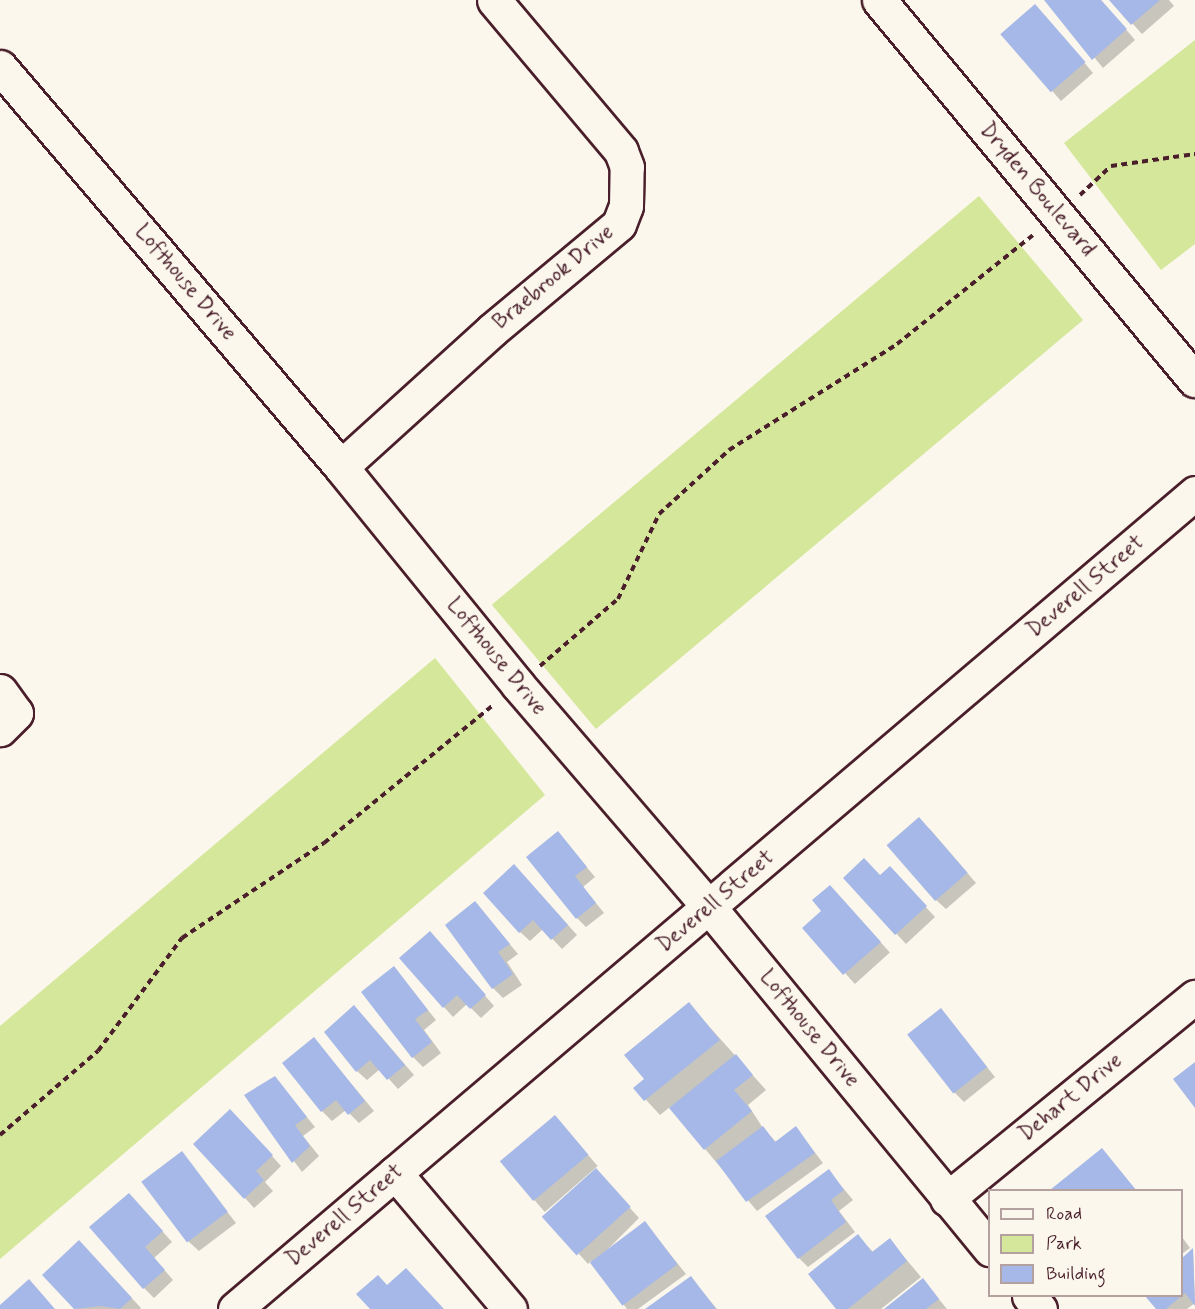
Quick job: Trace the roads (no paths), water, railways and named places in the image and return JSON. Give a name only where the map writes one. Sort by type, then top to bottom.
[{"type":"street","name":"Braebrook Drive","points":[[341,467],[483,337],[619,224],[626,206],[627,167],[621,151],[495,0]]},
{"type":"street","name":"Dryden Boulevard","points":[[879,0],[1195,380]]},
{"type":"street","name":"Lofthouse Drive","points":[[0,67],[341,467],[518,685],[709,907],[988,1247]]},
{"type":"street","name":"Deverell Street","points":[[235,1309],[1195,493]]},
{"type":"street","points":[[0,692],[16,713],[0,729]]},
{"type":"street","name":"Dehart Drive","points":[[947,1199],[1195,998]]},
{"type":"street","points":[[395,1173],[510,1309]]},
{"type":"street","points":[[1030,1297],[1040,1309]]}]
